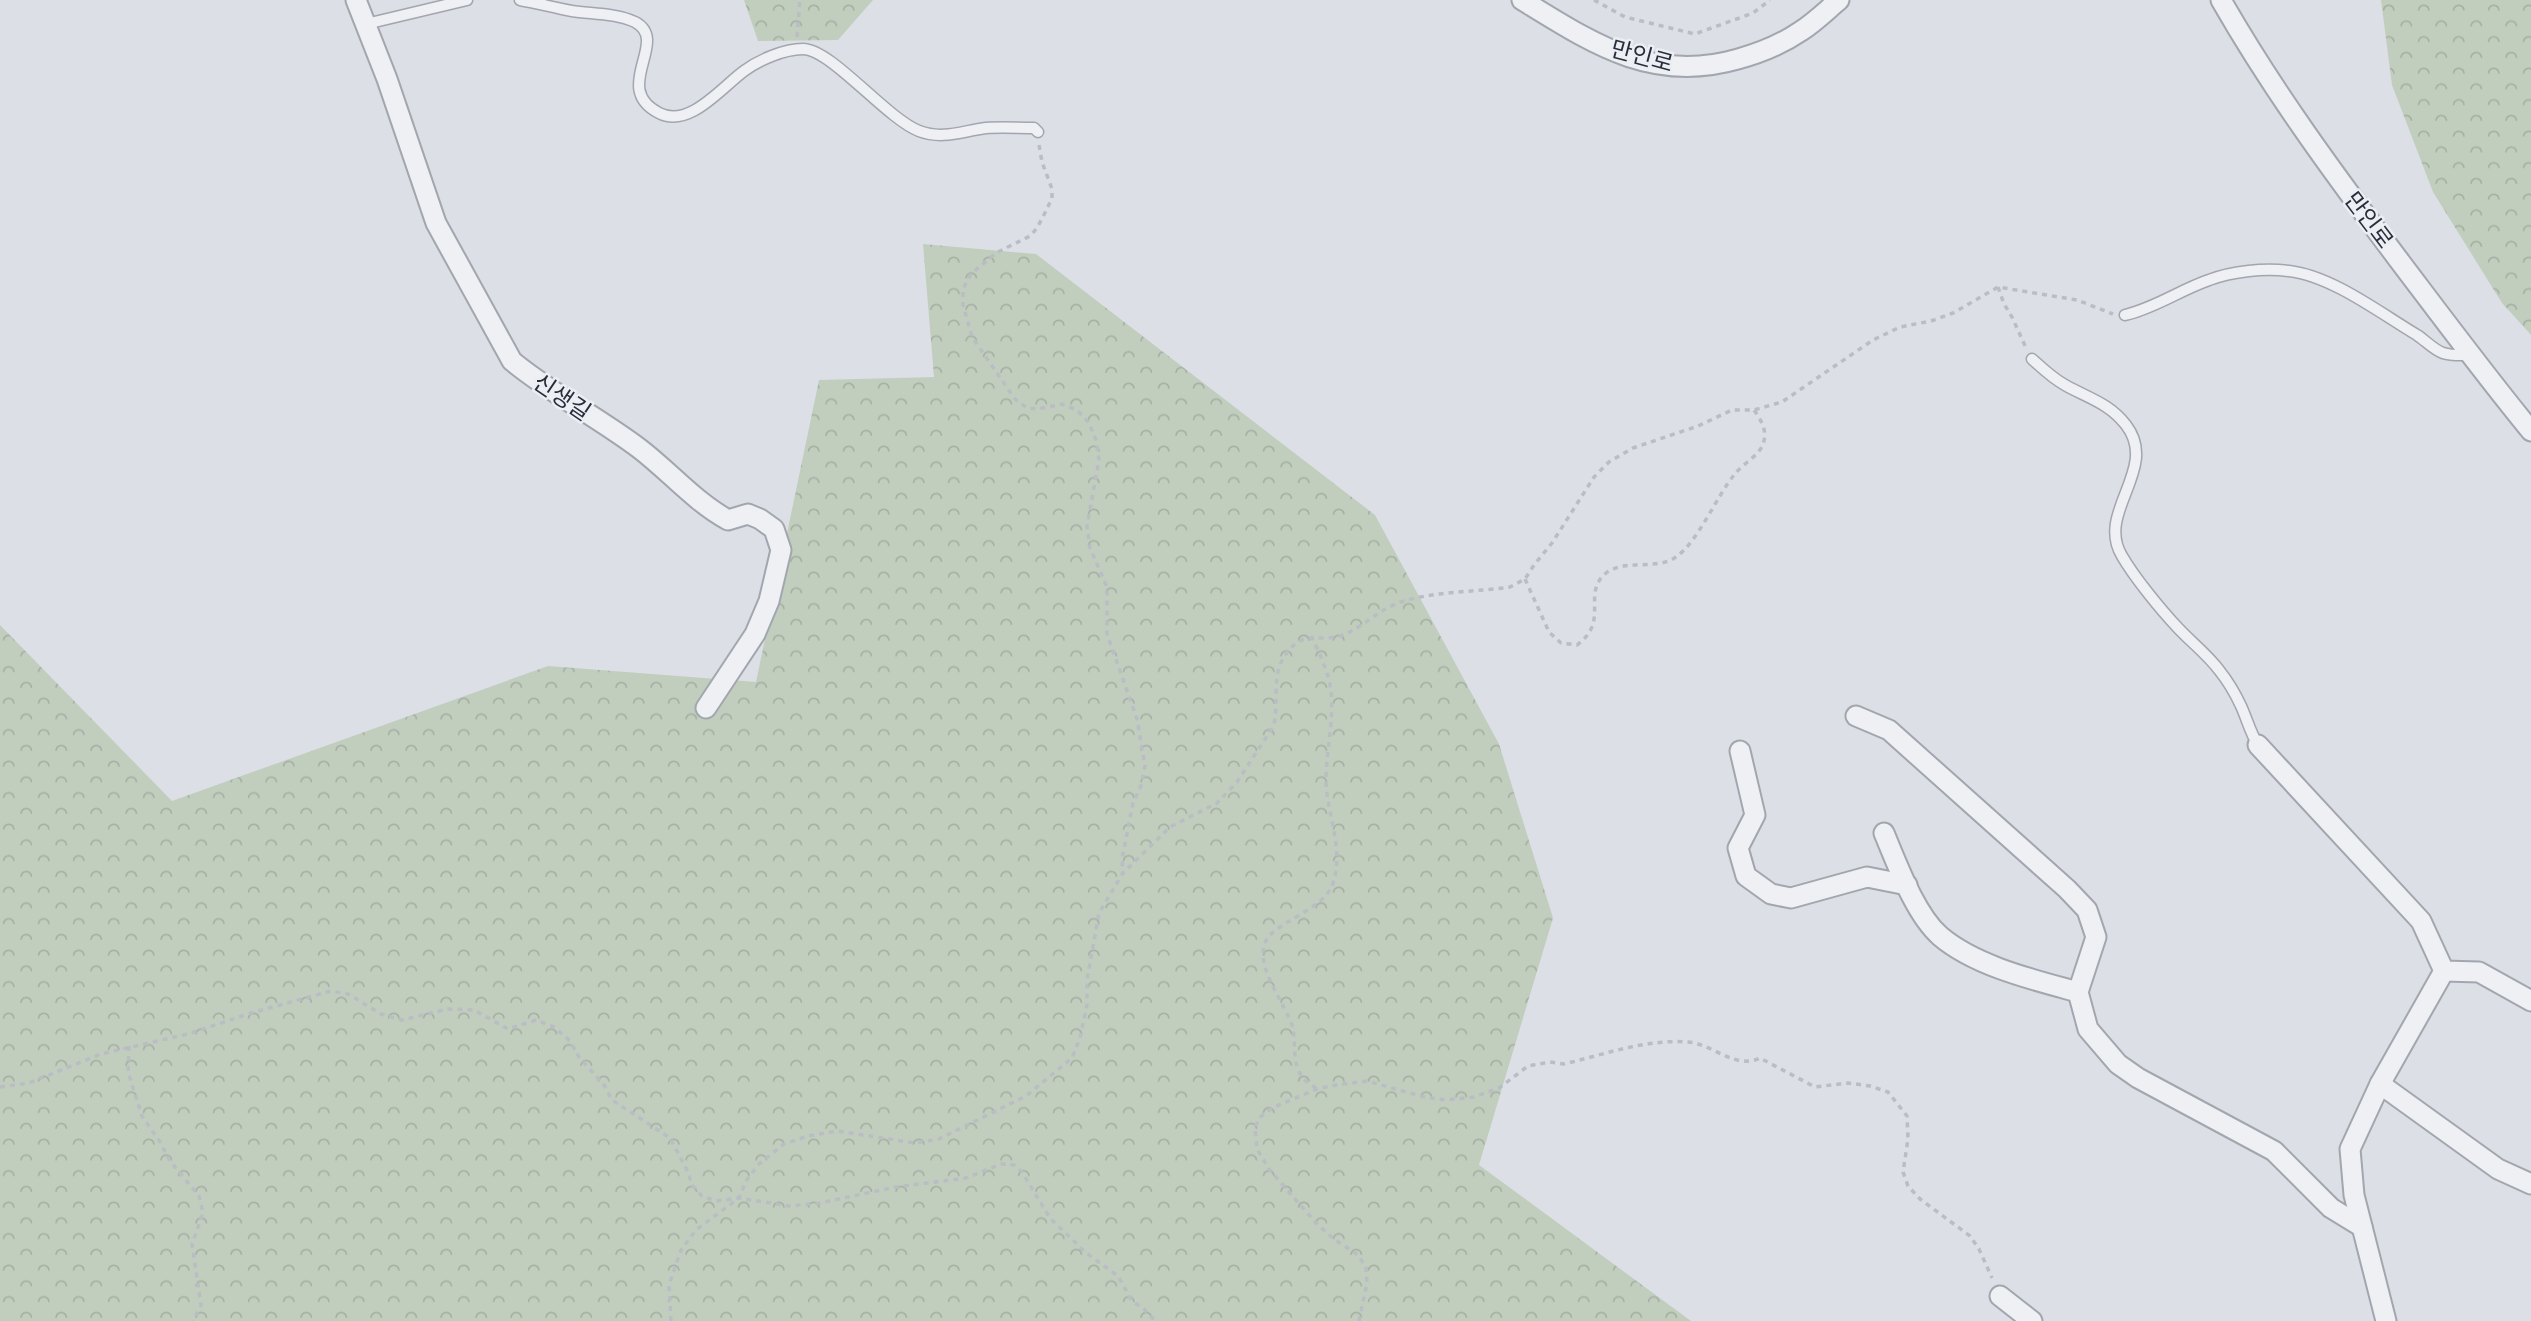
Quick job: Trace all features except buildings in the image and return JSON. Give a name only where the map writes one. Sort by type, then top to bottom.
[{"type":"street","name":"신생길","points":[[356,0],[436,223],[512,361],[532,378],[640,449],[708,509],[728,520],[748,514],[774,529],[781,550],[769,601],[755,634],[706,708]]},
{"type":"street","name":"만인로","points":[[1522,0],[1586,38],[1633,59],[1673,68],[1718,65],[1762,52],[1801,31],[1839,0]]},
{"type":"street","name":"만인로","points":[[2221,0],[2307,137],[2470,355],[2531,431]]},
{"type":"street","points":[[1856,716],[1889,730],[2087,910],[2096,937],[2078,992],[2088,1029],[2118,1064],[2157,1089],[2274,1151],[2331,1208],[2362,1227]]},
{"type":"street","points":[[2258,745],[2421,921],[2444,971]]},
{"type":"street","points":[[1740,751],[1755,815],[1738,848],[1746,876],[1771,894],[1791,898],[1867,877],[1907,885]]},
{"type":"street","points":[[1884,833],[1914,901],[1939,935],[1973,958],[2078,992]]},
{"type":"street","points":[[2444,971],[2479,972],[2531,1001]]},
{"type":"street","points":[[2386,1321],[2354,1195],[2350,1149],[2380,1084],[2444,971]]},
{"type":"street","points":[[2380,1084],[2498,1170],[2531,1184]]},
{"type":"street","points":[[2000,1296],[2032,1321]]},
{"type":"lane","points":[[366,24],[467,0]]},
{"type":"lane","points":[[520,0],[617,17],[636,23],[646,33],[649,41],[638,85],[645,102],[657,113],[671,118],[687,114],[704,104],[745,70],[763,60],[806,49],[816,52],[915,130],[933,136],[987,128],[1034,128],[1038,132]]},
{"type":"lane","points":[[2125,315],[2140,312],[2210,279],[2254,271],[2289,271],[2316,278],[2349,294],[2425,340],[2438,352],[2470,355]]},
{"type":"lane","points":[[2032,359],[2051,377],[2105,404],[2129,429],[2135,444],[2136,462],[2130,484],[2118,508],[2114,530],[2121,555],[2178,628],[2218,669],[2241,706],[2258,745]]},
{"type":"path","points":[[799,50],[796,33],[800,0]]},
{"type":"path","points":[[1594,0],[1625,17],[1695,34],[1753,13],[1770,0]]},
{"type":"path","points":[[1038,132],[1042,162],[1052,188],[1052,198],[1030,236],[996,253],[971,274],[964,289],[963,305],[972,337],[1015,398],[1027,408],[1038,409],[1062,404],[1077,410],[1089,424],[1097,440],[1099,460],[1087,526],[1090,548],[1107,587],[1107,634],[1137,719],[1146,766],[1133,803],[1122,859],[1123,873]]},
{"type":"path","points":[[671,1321],[669,1285],[681,1250],[696,1230],[739,1198],[746,1181],[758,1164],[784,1144],[837,1131],[915,1143],[939,1139],[1026,1096],[1072,1058],[1080,1038],[1087,1005],[1087,980],[1099,913],[1123,873],[1170,827],[1217,803],[1237,782],[1273,727],[1276,718],[1276,677],[1281,661],[1289,649],[1311,636],[1327,638],[1342,635],[1359,627],[1375,614],[1404,601],[1510,587],[1525,579],[1552,543],[1594,477],[1609,462],[1633,448],[1699,426],[1732,410],[1754,410],[1782,402],[1873,340],[1900,327],[1931,321],[1953,313],[1998,287],[2077,300],[2111,313],[2125,315]]},
{"type":"path","points":[[1998,287],[2019,337],[2032,359]]},
{"type":"path","points":[[1525,579],[1549,632],[1561,643],[1577,645],[1588,636],[1594,620],[1596,587],[1602,576],[1616,569],[1664,563],[1676,557],[1689,545],[1736,471],[1763,447],[1763,425],[1754,410]]},
{"type":"path","points":[[1311,636],[1331,688],[1332,719],[1326,777],[1335,831],[1336,870],[1331,889],[1302,915],[1269,936],[1264,948],[1264,961],[1269,980],[1293,1028],[1293,1050],[1301,1076],[1317,1089]]},
{"type":"path","points":[[0,1087],[29,1083],[101,1054],[188,1034],[331,991],[348,994],[381,1014],[402,1020],[447,1009],[474,1010],[508,1029],[536,1020],[554,1027],[570,1041],[579,1057],[604,1085],[612,1100],[670,1138],[692,1185],[702,1196],[716,1201],[739,1198],[789,1206],[820,1203],[896,1187],[966,1178],[1001,1164],[1014,1165],[1022,1172],[1050,1218],[1085,1252],[1118,1276],[1132,1301],[1144,1308],[1155,1321]]},
{"type":"path","points":[[1359,1321],[1367,1283],[1366,1267],[1358,1255],[1334,1240],[1316,1223],[1269,1169],[1258,1149],[1255,1128],[1259,1118],[1272,1108],[1317,1089],[1367,1081],[1424,1097],[1446,1100],[1474,1097],[1499,1088],[1528,1066],[1550,1062],[1564,1064],[1657,1042],[1690,1042],[1728,1057],[1751,1062],[1760,1058],[1815,1087],[1848,1083],[1888,1092],[1908,1116],[1903,1171],[1908,1186],[1920,1199],[1970,1236],[1979,1249],[2000,1296]]},
{"type":"path","points":[[129,1046],[128,1072],[142,1116],[170,1161],[199,1196],[203,1213],[192,1244],[201,1292],[201,1305],[193,1321]]},
{"type":"green space","points":[[744,0],[873,0],[838,40],[758,41]]},
{"type":"green space","points":[[2381,0],[2531,0],[2531,335],[2502,303],[2433,192],[2392,85]]},
{"type":"green space","points":[[923,244],[1036,254],[1375,515],[1499,744],[1553,918],[1479,1165],[1691,1321],[0,1321],[0,625],[172,801],[548,666],[756,682],[819,380],[934,377]]}]
